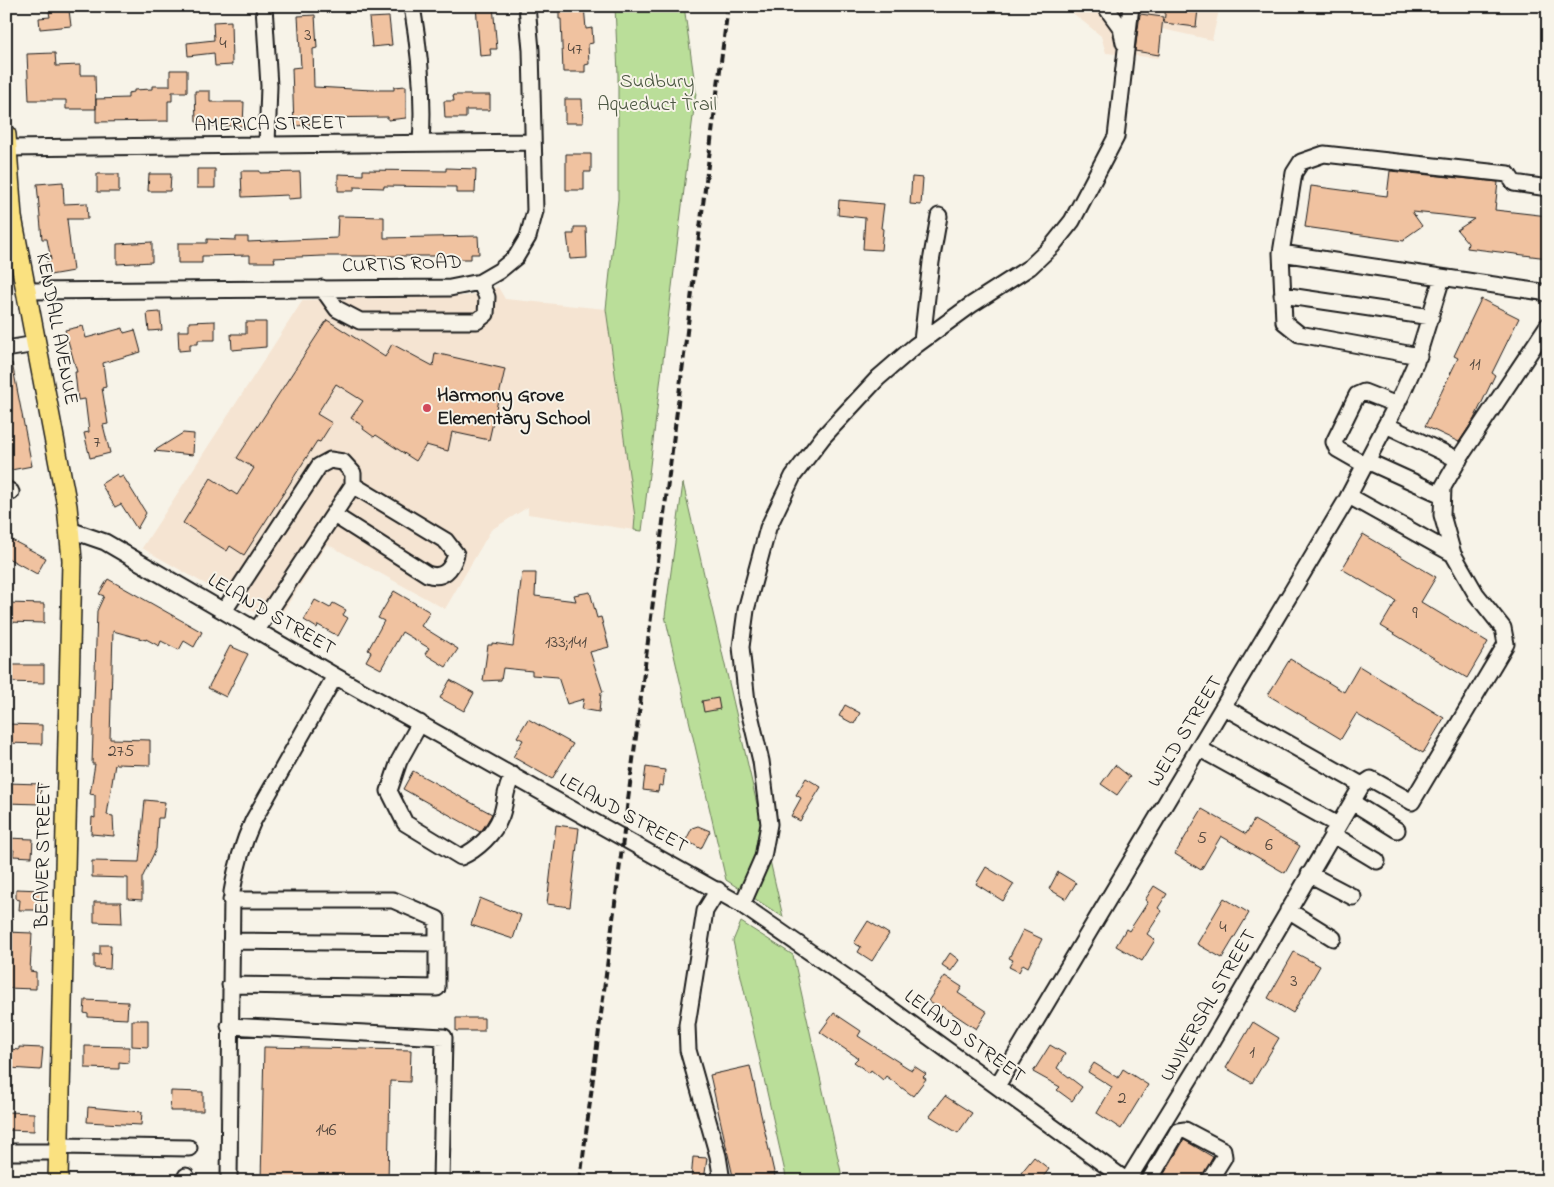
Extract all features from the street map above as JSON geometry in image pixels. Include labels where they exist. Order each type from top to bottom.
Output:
[{"type":"main road","name":"KENDALL AVENUE","points":[[6,135],[12,217],[70,530]]},
{"type":"main road","name":"BEAVER STREET","points":[[58,1181],[71,678],[70,530]]},
{"type":"street","points":[[264,6],[269,86],[267,145]]},
{"type":"street","points":[[412,6],[419,50],[423,104],[421,143]]},
{"type":"street","name":"CURTIS ROAD","points":[[26,291],[450,288],[480,282],[499,271],[516,257],[528,237],[535,210],[527,6]]},
{"type":"street","points":[[1105,6],[1121,28],[1126,55]]},
{"type":"street","points":[[742,905],[763,858],[769,824],[761,761],[747,702],[740,647],[746,610],[768,528],[794,476],[823,437],[878,378],[922,341],[1030,267],[1052,246],[1072,221],[1116,137],[1131,6]]},
{"type":"street","name":"AMERICA STREET","points":[[7,148],[533,142]]},
{"type":"street","points":[[1419,356],[1299,334],[1284,322],[1280,253],[1294,173],[1301,162],[1324,154],[1508,174],[1514,183],[1548,188]]},
{"type":"street","points":[[922,341],[931,262],[939,216]]},
{"type":"street","points":[[1280,253],[1548,294]]},
{"type":"street","name":"WELD STREET","points":[[997,1086],[1200,749],[1349,496],[1400,399],[1419,356],[1442,278]]},
{"type":"street","points":[[322,288],[337,309],[360,321],[477,321],[486,314],[487,297],[480,282]]},
{"type":"street","points":[[1282,295],[1431,317]]},
{"type":"street","points":[[1224,707],[1362,785],[1371,779],[1412,802],[1506,644],[1503,628],[1476,594],[1453,554],[1442,516],[1443,487],[1548,325]]},
{"type":"street","points":[[6,349],[36,344]]},
{"type":"street","points":[[1400,399],[1364,392],[1357,395],[1334,442],[1337,449],[1442,495]]},
{"type":"street","points":[[1386,424],[1459,460]]},
{"type":"street","points":[[224,611],[319,466],[330,460],[343,462],[353,473],[353,485],[257,630]]},
{"type":"street","points":[[334,514],[427,574],[435,577],[444,574],[453,566],[456,554],[446,541],[353,485]]},
{"type":"street","points":[[1349,496],[1453,554]]},
{"type":"street","name":"LELAND STREET","points":[[70,530],[105,542],[335,676],[718,890],[784,932],[1127,1181]]},
{"type":"street","points":[[229,1181],[229,1026],[232,900],[236,866],[249,829],[335,676]]},
{"type":"street","points":[[420,723],[399,761],[389,791],[406,823],[461,857],[476,850],[501,816],[506,788],[513,775]]},
{"type":"street","points":[[1200,749],[1335,829],[1376,861]]},
{"type":"street","name":"UNIVERSAL STREET","points":[[1127,1181],[1206,1054],[1323,849],[1362,785]]},
{"type":"street","points":[[1352,802],[1397,830]]},
{"type":"street","points":[[1309,874],[1354,898]]},
{"type":"street","points":[[718,890],[704,911],[687,1033],[690,1058],[718,1156],[722,1181]]},
{"type":"street","points":[[230,985],[437,988],[437,919],[393,900],[232,900]]},
{"type":"street","points":[[1288,910],[1333,938]]},
{"type":"street","points":[[231,941],[437,943]]},
{"type":"street","points":[[229,1026],[444,1038],[441,1181]]},
{"type":"street","points":[[1149,1181],[1178,1131],[1185,1130],[1223,1150],[1224,1157],[1209,1181]]},
{"type":"street","points":[[6,1152],[59,1149],[189,1148]]},
{"type":"shaded area","points":[[1064,6],[1220,6],[1212,40],[1162,29],[1159,58],[1106,53],[1101,36]]},
{"type":"shaded area","name":"Harmony Grove Elementary School","points":[[498,287],[505,299],[606,309],[635,517],[634,530],[528,514],[528,507],[491,530],[445,609],[327,544],[275,624],[142,548],[303,300],[467,296]]},
{"type":"green space","name":"Sudbury Aqueduct Trail","points":[[615,6],[684,6],[696,92],[642,531],[634,530],[635,517],[606,309],[618,199],[618,75]]},
{"type":"green space","points":[[683,483],[783,917],[726,880],[665,616]]},
{"type":"green space","points":[[741,922],[793,955],[843,1181],[787,1181],[733,941]]},
{"type":"building","points":[[476,6],[493,6],[497,49],[490,49],[491,55],[480,56]]},
{"type":"building","points":[[559,6],[584,6],[586,29],[592,28],[593,43],[588,44],[589,64],[585,65],[585,72],[563,72]]},
{"type":"building","points":[[1166,6],[1198,9],[1196,27],[1164,23]]},
{"type":"building","points":[[69,10],[71,26],[40,29],[39,18],[50,17],[49,12]]},
{"type":"building","points":[[1140,14],[1163,17],[1159,55],[1135,51]]},
{"type":"building","points":[[315,15],[317,48],[313,49],[314,87],[394,90],[394,87],[406,86],[406,118],[388,120],[388,117],[309,118],[310,125],[294,126],[292,68],[301,67],[298,16]]},
{"type":"building","points":[[389,17],[392,45],[372,47],[369,18]]},
{"type":"building","points":[[231,21],[232,65],[215,66],[214,53],[188,56],[187,43],[214,40],[213,22]]},
{"type":"building","points":[[55,53],[56,66],[80,65],[80,75],[95,75],[96,109],[66,109],[66,100],[29,100],[27,54]]},
{"type":"building","points":[[170,70],[187,70],[187,92],[172,92],[172,101],[168,101],[168,121],[96,122],[96,99],[128,98],[128,93],[134,92],[134,90],[152,89],[152,86],[170,86]]},
{"type":"building","points":[[195,91],[210,91],[210,102],[244,102],[243,126],[202,126],[202,122],[196,122]]},
{"type":"building","points":[[453,95],[490,95],[490,110],[466,110],[466,118],[445,118],[444,101],[454,101]]},
{"type":"building","points":[[565,99],[582,99],[583,123],[565,123]]},
{"type":"building","points":[[566,154],[591,154],[591,172],[584,172],[584,190],[566,190]]},
{"type":"building","points":[[446,168],[476,169],[475,193],[456,193],[456,187],[354,187],[354,191],[338,191],[338,174],[363,175],[363,170],[446,171]]},
{"type":"building","points":[[197,169],[215,169],[215,188],[197,188]]},
{"type":"building","points":[[241,171],[260,171],[260,173],[300,172],[301,198],[288,199],[288,195],[242,197]]},
{"type":"building","points":[[1390,171],[1498,182],[1495,210],[1548,216],[1548,258],[1467,248],[1468,243],[1457,230],[1474,219],[1443,215],[1412,212],[1422,226],[1405,238],[1404,241],[1305,227],[1311,186],[1387,196]]},
{"type":"building","points":[[97,174],[119,174],[119,192],[97,192]]},
{"type":"building","points":[[149,174],[171,174],[170,191],[148,191]]},
{"type":"building","points":[[912,177],[923,178],[921,205],[910,204]]},
{"type":"building","points":[[63,182],[64,204],[87,203],[88,219],[67,219],[73,271],[50,275],[47,261],[51,260],[47,239],[42,239],[37,184]]},
{"type":"building","points":[[839,200],[884,204],[881,250],[863,249],[865,218],[838,215]]},
{"type":"building","points":[[338,216],[384,217],[384,238],[478,236],[479,254],[471,254],[471,259],[456,259],[456,256],[323,256],[274,258],[275,262],[250,262],[250,255],[202,256],[202,263],[178,263],[178,243],[207,243],[207,239],[236,240],[236,237],[248,237],[248,242],[337,238]]},
{"type":"building","points":[[574,227],[586,227],[587,258],[570,259],[567,234],[574,234]]},
{"type":"building","points":[[152,242],[152,262],[117,264],[117,244]]},
{"type":"building","points":[[1481,299],[1519,318],[1492,373],[1495,375],[1474,419],[1459,442],[1425,426],[1458,358],[1454,356]]},
{"type":"building","points":[[160,312],[162,330],[149,331],[147,313]]},
{"type":"building","points":[[327,320],[385,357],[392,344],[433,366],[435,353],[505,369],[489,440],[452,432],[448,451],[426,445],[416,461],[376,435],[374,437],[351,418],[363,401],[336,384],[317,414],[332,423],[320,442],[317,441],[244,555],[230,546],[227,551],[183,523],[211,478],[237,495],[254,468],[237,458]]},
{"type":"building","points":[[215,321],[215,340],[198,340],[198,344],[190,344],[190,350],[179,351],[178,331],[189,331],[189,322]]},
{"type":"building","points":[[246,322],[266,322],[266,347],[232,350],[231,334],[246,334]]},
{"type":"building","points":[[83,326],[86,338],[123,328],[124,333],[135,330],[141,352],[103,363],[106,387],[102,388],[108,424],[103,425],[110,453],[90,458],[84,433],[89,432],[85,399],[78,400],[75,372],[77,372],[65,330]]},
{"type":"building","points":[[12,363],[32,466],[6,471],[6,364]]},
{"type":"building","points":[[183,433],[194,434],[193,455],[154,451]]},
{"type":"building","points":[[117,474],[119,478],[123,476],[146,513],[137,529],[121,504],[115,507],[101,484]]},
{"type":"building","points":[[1363,534],[1436,577],[1421,602],[1488,642],[1467,678],[1381,626],[1396,601],[1342,569]]},
{"type":"building","points":[[6,537],[46,558],[37,574],[6,557]]},
{"type":"building","points":[[522,573],[536,573],[535,596],[576,601],[574,595],[590,592],[597,618],[601,617],[609,647],[590,652],[603,692],[601,693],[599,712],[582,709],[584,699],[567,704],[558,677],[532,675],[532,671],[503,668],[501,680],[483,681],[488,645],[492,645],[492,643],[513,646]]},
{"type":"building","points":[[108,579],[202,632],[194,647],[184,641],[179,650],[161,641],[159,646],[146,639],[113,631],[110,739],[150,740],[150,765],[115,764],[107,815],[113,816],[114,836],[91,834],[92,817],[95,818],[95,795],[90,794],[95,764],[92,764],[97,611],[104,596],[99,594]]},
{"type":"building","points":[[394,591],[430,612],[421,626],[458,649],[446,667],[425,654],[429,648],[402,632],[381,669],[366,661],[371,652],[368,650],[384,621],[378,618]]},
{"type":"building","points":[[315,600],[330,608],[333,603],[346,610],[343,615],[348,618],[338,636],[318,625],[317,628],[304,620]]},
{"type":"building","points":[[6,603],[44,604],[44,623],[6,622]]},
{"type":"building","points":[[230,646],[248,654],[226,697],[208,688]]},
{"type":"building","points":[[1290,659],[1344,692],[1359,666],[1444,718],[1423,753],[1356,714],[1341,739],[1268,695]]},
{"type":"building","points":[[6,665],[44,665],[44,683],[6,682]]},
{"type":"building","points":[[450,680],[474,693],[464,711],[440,698]]},
{"type":"building","points":[[718,698],[720,709],[704,712],[702,701]]},
{"type":"building","points":[[845,705],[860,713],[854,724],[839,716]]},
{"type":"building","points":[[528,719],[573,744],[552,779],[513,757],[523,740],[517,737]]},
{"type":"building","points":[[6,724],[42,725],[42,744],[6,743]]},
{"type":"building","points":[[1115,765],[1130,777],[1117,795],[1101,784]]},
{"type":"building","points":[[646,767],[665,770],[663,786],[659,785],[658,792],[643,790]]},
{"type":"building","points":[[413,771],[492,814],[483,829],[480,832],[403,789]]},
{"type":"building","points":[[806,778],[821,787],[800,821],[791,816],[801,798],[796,795]]},
{"type":"building","points":[[6,783],[41,784],[40,804],[6,803]]},
{"type":"building","points":[[145,800],[165,802],[163,818],[158,818],[156,849],[142,878],[142,900],[128,899],[128,878],[92,877],[92,861],[139,862]]},
{"type":"building","points":[[1202,809],[1246,834],[1254,820],[1300,846],[1285,873],[1221,836],[1201,870],[1175,854]]},
{"type":"building","points":[[556,825],[579,828],[570,907],[547,904]]},
{"type":"building","points":[[698,826],[710,831],[701,849],[686,840],[692,828]]},
{"type":"building","points":[[6,838],[33,839],[32,857],[13,856],[14,850],[6,849]]},
{"type":"building","points":[[986,867],[1014,884],[1003,901],[976,884]]},
{"type":"building","points":[[1058,872],[1076,883],[1066,899],[1049,889]]},
{"type":"building","points":[[1154,886],[1167,894],[1158,908],[1162,911],[1147,934],[1155,940],[1142,961],[1116,946],[1126,929],[1129,931],[1148,902],[1145,900]]},
{"type":"building","points":[[16,889],[42,890],[41,910],[19,910],[20,900],[16,899]]},
{"type":"building","points":[[480,898],[521,915],[513,939],[471,925]]},
{"type":"building","points":[[1224,898],[1249,913],[1222,958],[1197,944]]},
{"type":"building","points":[[94,902],[121,902],[122,923],[94,922]]},
{"type":"building","points":[[868,921],[889,934],[872,961],[858,952],[861,947],[854,943]]},
{"type":"building","points":[[1023,930],[1042,939],[1028,967],[1023,964],[1019,972],[1009,967],[1013,960],[1009,958]]},
{"type":"building","points":[[6,932],[32,933],[30,971],[36,972],[36,989],[6,988]]},
{"type":"building","points":[[100,945],[111,945],[110,969],[94,968],[94,954],[100,955]]},
{"type":"building","points":[[1294,952],[1320,966],[1293,1013],[1268,998]]},
{"type":"building","points":[[950,953],[959,960],[951,971],[942,965]]},
{"type":"building","points":[[945,976],[962,987],[958,993],[987,1012],[976,1029],[942,1006],[940,1009],[928,1001]]},
{"type":"building","points":[[85,1000],[128,1002],[127,1019],[88,1017],[88,1014],[84,1013]]},
{"type":"building","points":[[834,1013],[861,1031],[858,1036],[908,1068],[912,1070],[914,1066],[926,1074],[923,1077],[926,1079],[913,1096],[886,1076],[883,1080],[871,1070],[869,1073],[854,1062],[858,1058],[820,1032]]},
{"type":"building","points":[[456,1018],[484,1018],[484,1031],[456,1031]]},
{"type":"building","points":[[132,1020],[148,1020],[148,1047],[132,1046]]},
{"type":"building","points":[[1253,1022],[1279,1038],[1252,1083],[1226,1068]]},
{"type":"building","points":[[1050,1045],[1065,1054],[1057,1068],[1082,1087],[1072,1101],[1057,1090],[1060,1087],[1033,1072]]},
{"type":"building","points":[[85,1046],[129,1047],[129,1063],[119,1062],[119,1069],[85,1068]]},
{"type":"building","points":[[19,1047],[43,1048],[41,1070],[9,1068],[10,1049],[19,1050]]},
{"type":"building","points":[[264,1047],[411,1050],[410,1082],[390,1081],[388,1181],[261,1181]]},
{"type":"building","points":[[1094,1063],[1118,1078],[1123,1069],[1148,1085],[1121,1129],[1097,1113],[1112,1087],[1088,1072]]},
{"type":"building","points":[[750,1066],[776,1181],[734,1181],[710,1075]]},
{"type":"building","points":[[171,1091],[203,1092],[203,1111],[170,1111]]},
{"type":"building","points":[[945,1096],[972,1113],[958,1133],[930,1116]]},
{"type":"building","points":[[88,1107],[142,1112],[141,1125],[87,1122]]},
{"type":"building","points":[[6,1112],[34,1113],[34,1131],[6,1130]]},
{"type":"building","points":[[1184,1140],[1213,1157],[1200,1181],[1176,1181],[1164,1174]]},
{"type":"building","points":[[693,1157],[707,1158],[704,1181],[691,1181]]},
{"type":"building","points":[[1034,1157],[1049,1169],[1040,1181],[1031,1181],[1021,1173]]},
{"type":"railway","points":[[580,1181],[728,6]]},
{"type":"place","name":"Harmony Grove Elementary School","points":[[427,408]]}]
